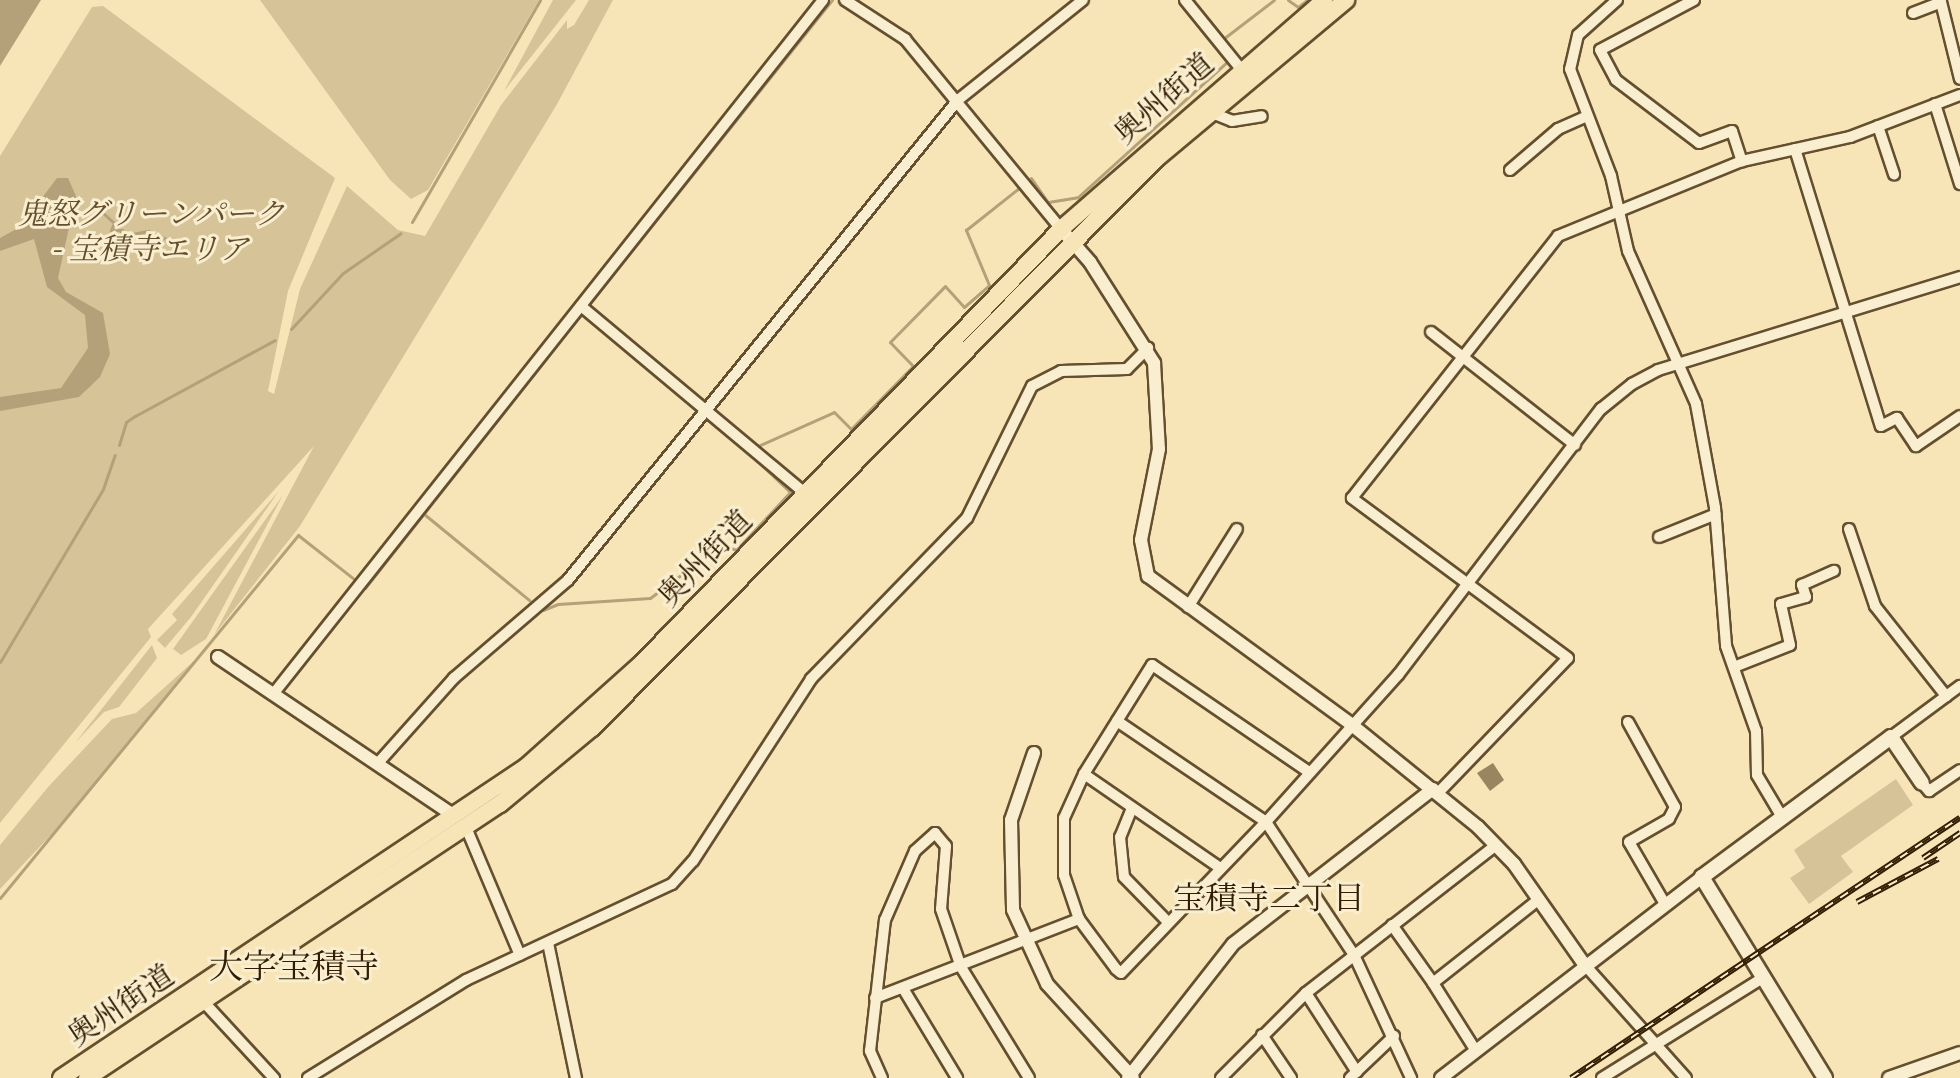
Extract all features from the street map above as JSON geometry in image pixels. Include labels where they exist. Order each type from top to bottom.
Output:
[{"type":"highway","name":"奥州街道","points":[[87,1078],[461,821],[583,717],[1067,235],[1240,68],[1324,0]]},
{"type":"highway","name":"奥州街道","points":[[61,1078],[546,767],[652,672],[1067,235],[1346,0]]},
{"type":"main road","points":[[1825,1078],[1702,877],[1891,737],[1922,783]]},
{"type":"street","points":[[274,693],[823,0]]},
{"type":"street","points":[[845,0],[905,39],[1067,235],[1148,348],[1156,373],[1159,449],[1141,561],[1156,587],[1352,725],[1436,791],[1496,845],[1584,964],[1686,1078]]},
{"type":"street","points":[[378,763],[454,678],[568,580],[958,100],[1083,0]]},
{"type":"street","points":[[1185,0],[1240,68]]},
{"type":"street","points":[[1617,0],[1571,44],[1570,69],[1619,211],[1628,251],[1682,362],[1696,404],[1716,514],[1722,618],[1734,667],[1756,731],[1757,775],[1782,817]]},
{"type":"street","points":[[1694,0],[1600,50],[1616,80],[1699,143],[1732,131],[1742,161]]},
{"type":"street","points":[[1913,13],[1942,1],[1960,79]]},
{"type":"street","points":[[1034,753],[1015,803],[1007,858],[1013,910],[1024,941],[1047,984],[1130,1077],[1233,944],[1310,882],[1436,791],[1568,658],[1352,498],[1548,244],[1619,211],[1742,161],[1878,126],[1960,95]]},
{"type":"street","points":[[1935,104],[1960,184]]},
{"type":"street","points":[[1210,112],[1232,121],[1262,116]]},
{"type":"street","points":[[1510,170],[1558,129],[1587,116]]},
{"type":"street","points":[[1878,126],[1894,174]]},
{"type":"street","points":[[1795,149],[1881,426],[1897,418],[1916,446],[1960,416]]},
{"type":"street","points":[[1309,772],[1152,665],[1084,774],[1064,818],[1064,875],[1079,919],[1121,973],[1167,921],[1266,822],[1352,725],[1469,584],[1601,409],[1632,384],[1682,362],[1960,277]]},
{"type":"street","points":[[581,306],[707,406],[806,494]]},
{"type":"street","points":[[1431,332],[1460,358],[1575,445]]},
{"type":"street","points":[[308,1078],[415,1008],[520,955],[648,900],[684,872],[811,679],[967,518],[1032,386],[1061,371],[1127,369],[1148,348]]},
{"type":"street","points":[[1659,537],[1716,514]]},
{"type":"street","points":[[1188,607],[1237,529]]},
{"type":"street","points":[[1849,529],[1875,606],[1946,696]]},
{"type":"street","points":[[1734,667],[1790,645],[1781,604],[1806,597],[1802,585],[1834,571]]},
{"type":"street","points":[[218,657],[461,821],[520,955]]},
{"type":"street","points":[[1891,737],[1960,686]]},
{"type":"street","points":[[1117,721],[1266,822],[1310,882],[1354,955],[1411,1078]]},
{"type":"street","points":[[1628,722],[1675,807],[1669,819],[1629,842],[1665,904]]},
{"type":"street","points":[[1922,783],[1929,791],[1960,770]]},
{"type":"street","points":[[1084,774],[1219,867]]},
{"type":"street","points":[[1132,808],[1120,837],[1124,877],[1167,921]]},
{"type":"street","points":[[882,1078],[870,1051],[891,899],[915,851],[935,833],[946,846],[941,909],[961,967],[1029,1078]]},
{"type":"street","points":[[1221,1078],[1306,993],[1496,845]]},
{"type":"street","points":[[1441,1078],[1584,964],[1702,877]]},
{"type":"street","points":[[1433,983],[1538,900]]},
{"type":"street","points":[[875,998],[904,990],[1079,919]]},
{"type":"street","points":[[1392,925],[1476,1051]]},
{"type":"street","points":[[548,943],[576,1078]]},
{"type":"street","points":[[1602,1078],[1764,977]]},
{"type":"street","points":[[904,990],[957,1078]]},
{"type":"street","points":[[1306,993],[1354,1075],[1394,1036]]},
{"type":"street","points":[[201,999],[274,1078]]},
{"type":"street","points":[[1262,1035],[1291,1078]]},
{"type":"street","points":[[1889,1078],[1960,1053]]},
{"type":"green space","points":[[260,0],[539,0],[428,190],[411,199],[390,180]]},
{"type":"green space","points":[[553,0],[576,0],[504,91]]},
{"type":"green space","name":"鬼怒グリーンパーク - 宝積寺エリア","points":[[589,0],[613,0],[556,106],[300,526],[214,635],[314,446],[148,629],[151,637],[0,823],[0,156],[92,7],[103,6],[335,178],[288,291],[268,391],[274,394],[300,289],[347,186],[398,230],[425,236],[501,105],[567,20],[567,29],[574,25]]},
{"type":"green space","points":[[279,491],[191,617],[165,648],[157,640],[177,620],[172,614]]},
{"type":"green space","points":[[283,495],[206,639],[181,655],[173,649]]},
{"type":"green space","points":[[152,645],[157,658],[119,707],[104,712],[75,743]]},
{"type":"green space","points":[[204,652],[64,821],[0,889],[0,845],[49,786],[112,719],[136,713]]},
{"type":"green space","points":[[1896,779],[1913,805],[1841,856],[1853,872],[1809,904],[1790,878],[1805,868],[1794,850]]},
{"type":"shaded area","points":[[0,0],[41,0],[0,66]]},
{"type":"shaded area","points":[[57,178],[68,178],[76,196],[58,278],[66,292],[103,313],[110,354],[100,377],[79,397],[0,411],[0,397],[61,388],[88,348],[85,315],[47,287],[34,239],[0,251],[0,238],[20,227]]},
{"type":"building","points":[[1493,763],[1504,780],[1490,791],[1477,773]]},
{"type":"waterway","points":[[412,222],[540,0]]},
{"type":"waterway","points":[[590,303],[832,0]]},
{"type":"waterway","points":[[1223,39],[1274,0]]},
{"type":"waterway","points":[[1288,0],[1298,7],[1307,0]]},
{"type":"waterway","points":[[1031,178],[1048,202],[1078,197],[1226,63]]},
{"type":"waterway","points":[[760,445],[834,412],[851,429],[913,366],[890,342],[945,286],[964,307],[989,285],[966,230],[1019,188]]},
{"type":"waterway","points":[[103,213],[114,223],[111,230],[122,230],[119,237],[148,231],[175,243]]},
{"type":"waterway","points":[[291,329],[343,273],[401,233]]},
{"type":"waterway","points":[[365,588],[580,316]]},
{"type":"waterway","points":[[119,445],[126,422],[275,340]]},
{"type":"waterway","points":[[543,610],[558,604],[650,598],[721,545],[736,550],[790,492],[750,454]]},
{"type":"waterway","points":[[0,662],[103,489],[115,455]]},
{"type":"waterway","points":[[424,514],[529,600]]},
{"type":"waterway","points":[[0,898],[298,535],[354,579]]},
{"type":"railway","points":[[1571,1078],[1960,818]]},
{"type":"railway","points":[[1923,858],[1960,833]]},
{"type":"railway","points":[[1857,902],[1938,859]]},
{"type":"district","name":"宝積寺二丁目","points":[[1269,898]]},
{"type":"district","name":"大字宝積寺","points":[[294,966]]}]
